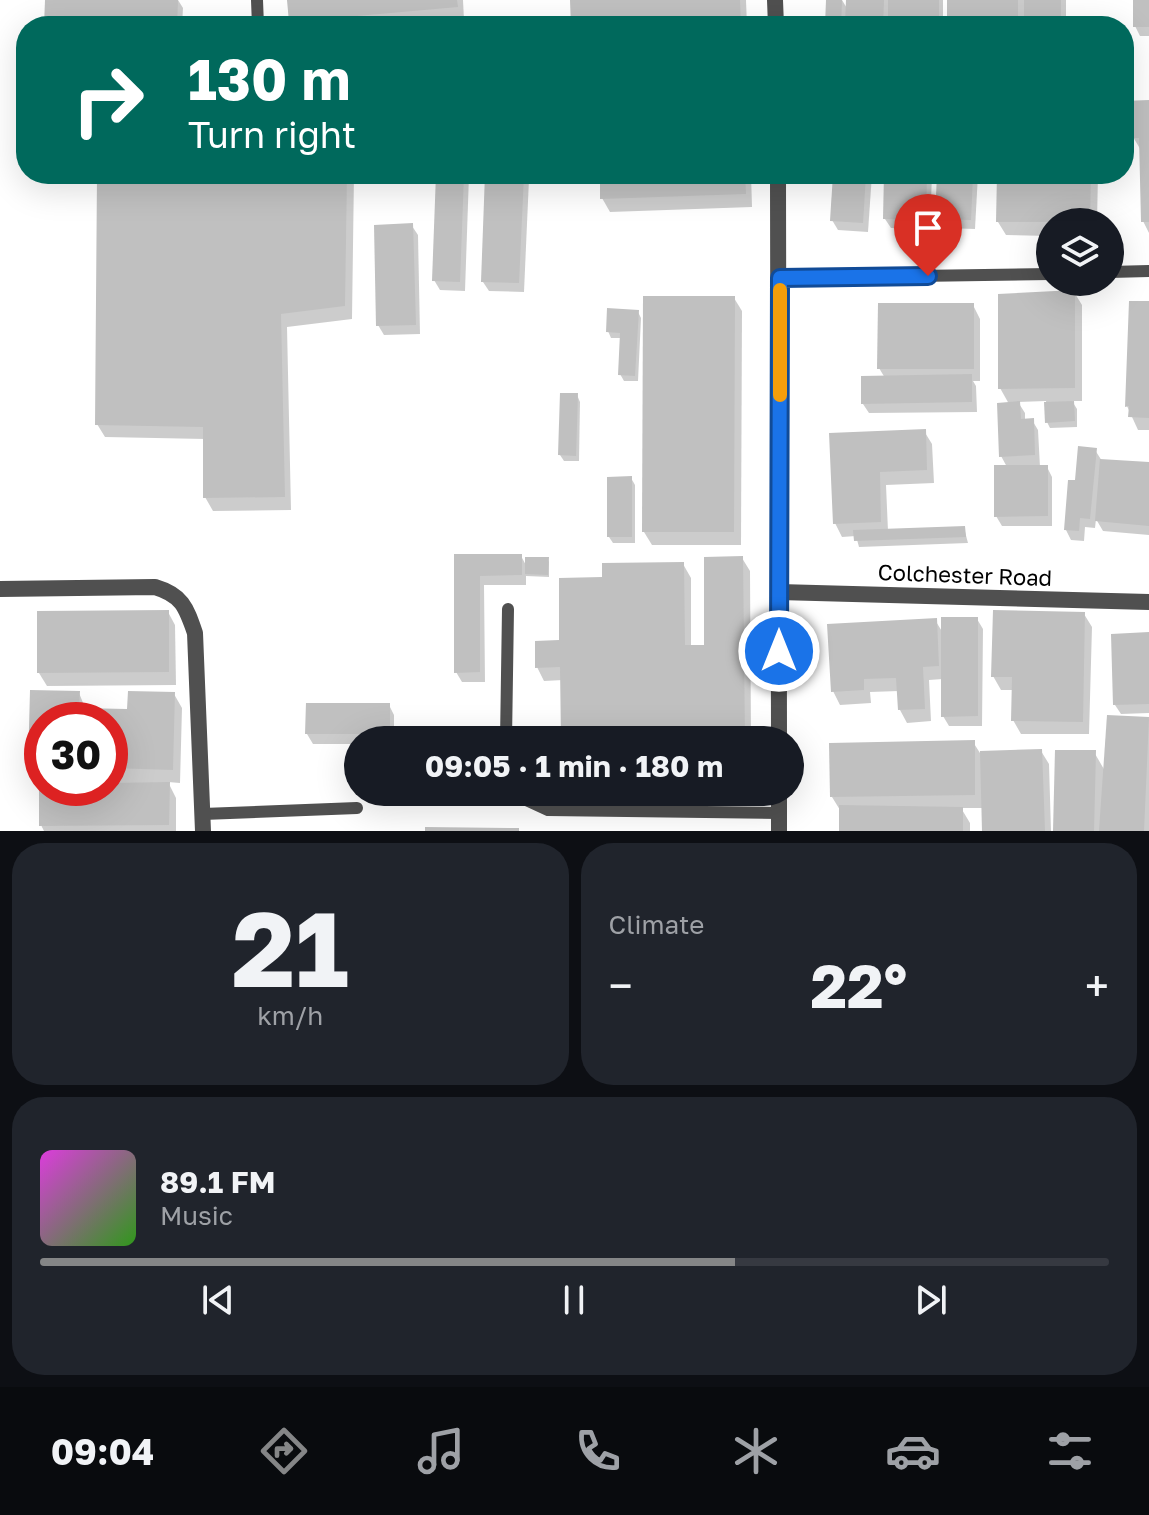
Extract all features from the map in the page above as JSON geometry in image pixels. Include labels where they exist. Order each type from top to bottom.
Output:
[{"type":"street","points":[[778,184],[779,726]]},
{"type":"street","points":[[0,589],[155,587],[174,593],[190,617],[195,633],[203,831]]},
{"type":"street","name":"Colchester Road","points":[[779,592],[1149,602]]},
{"type":"street","points":[[779,806],[779,831]]},
{"type":"lane","points":[[1124,272],[1149,271]]},
{"type":"lane","points":[[780,278],[1036,274]]},
{"type":"lane","points":[[506,726],[508,609]]},
{"type":"lane","points":[[539,806],[548,810],[779,813]]},
{"type":"lane","points":[[203,814],[357,808]]},
{"type":"building","points":[[45,0],[178,0],[177,16],[44,16]]},
{"type":"building","points":[[287,0],[457,0],[458,7],[357,16],[288,16]]},
{"type":"building","points":[[570,0],[740,0],[741,16],[571,16]]},
{"type":"building","points":[[826,0],[842,0],[841,16],[825,16]]},
{"type":"building","points":[[846,0],[884,0],[883,16],[845,16]]},
{"type":"building","points":[[888,0],[939,0],[939,16],[888,16]]},
{"type":"building","points":[[947,0],[1018,0],[1018,16],[947,16]]},
{"type":"building","points":[[1024,0],[1061,0],[1061,16],[1024,16]]},
{"type":"building","points":[[1133,0],[1149,0],[1149,27],[1134,27]]},
{"type":"building","points":[[1149,100],[1149,222],[1141,222],[1139,138],[1134,138],[1134,101]]},
{"type":"building","points":[[97,184],[347,184],[345,306],[281,314],[285,497],[203,498],[203,427],[95,425]]},
{"type":"building","points":[[436,184],[464,184],[460,282],[432,281]]},
{"type":"building","points":[[485,184],[524,184],[519,283],[481,282]]},
{"type":"building","points":[[600,184],[746,184],[746,194],[600,199]]},
{"type":"building","points":[[832,184],[865,184],[863,223],[830,221]]},
{"type":"building","points":[[884,184],[927,184],[926,220],[883,219]]},
{"type":"building","points":[[937,184],[973,184],[971,220],[935,219]]},
{"type":"building","points":[[997,184],[1091,184],[1090,208],[1036,208],[1036,222],[996,222]]},
{"type":"building","points":[[413,223],[416,325],[376,326],[374,225]]},
{"type":"building","points":[[1036,292],[1036,296],[1075,296],[1075,388],[998,389],[998,294]]},
{"type":"building","points":[[643,296],[735,296],[734,532],[642,532]]},
{"type":"building","points":[[1129,301],[1149,301],[1149,418],[1128,417],[1129,406],[1125,407]]},
{"type":"building","points":[[878,303],[974,303],[974,369],[877,369]]},
{"type":"building","points":[[607,308],[639,310],[635,376],[618,375],[620,333],[606,332]]},
{"type":"building","points":[[972,374],[972,402],[861,404],[861,376]]},
{"type":"building","points":[[560,393],[578,393],[576,456],[558,455]]},
{"type":"building","points":[[1020,401],[1021,419],[1034,418],[1035,455],[999,457],[997,403]]},
{"type":"building","points":[[1074,401],[1075,421],[1045,423],[1044,402]]},
{"type":"building","points":[[926,429],[927,470],[880,472],[881,522],[833,524],[829,433]]},
{"type":"building","points":[[1078,446],[1097,448],[1090,519],[1080,518],[1079,531],[1064,530],[1068,480],[1075,480]]},
{"type":"building","points":[[1100,459],[1149,462],[1149,526],[1095,521]]},
{"type":"building","points":[[994,465],[1048,465],[1048,516],[994,517]]},
{"type":"building","points":[[632,476],[632,537],[607,537],[607,477]]},
{"type":"building","points":[[965,526],[966,537],[854,541],[853,530]]},
{"type":"building","points":[[454,554],[522,554],[522,575],[480,576],[480,672],[454,673]]},
{"type":"building","points":[[743,556],[745,726],[561,726],[560,667],[535,668],[535,641],[559,640],[559,578],[602,577],[602,563],[684,562],[685,645],[704,645],[704,557]]},
{"type":"building","points":[[525,557],[549,557],[548,575],[525,574]]},
{"type":"building","points":[[169,610],[169,672],[37,673],[37,611]]},
{"type":"building","points":[[993,610],[1085,612],[1083,722],[1011,721],[1012,677],[991,677]]},
{"type":"building","points":[[941,617],[978,617],[978,716],[941,717]]},
{"type":"building","points":[[937,618],[939,666],[923,667],[925,709],[898,710],[896,678],[864,679],[864,690],[831,692],[827,624]]},
{"type":"building","points":[[1149,632],[1149,704],[1113,705],[1111,634]]},
{"type":"building","points":[[30,690],[80,691],[79,702],[30,702]]},
{"type":"building","points":[[128,691],[175,692],[173,770],[128,769]]},
{"type":"building","points":[[306,703],[390,703],[390,726],[344,726],[344,734],[305,734]]},
{"type":"building","points":[[1107,715],[1149,717],[1144,831],[1099,831]]},
{"type":"building","points":[[975,740],[975,795],[830,797],[829,743]]},
{"type":"building","points":[[1042,749],[1045,831],[982,831],[980,751]]},
{"type":"building","points":[[1055,750],[1096,750],[1094,831],[1053,831]]},
{"type":"building","points":[[170,782],[169,825],[39,826],[39,806],[128,806],[128,783]]},
{"type":"building","points":[[839,805],[963,807],[963,831],[839,831]]},
{"type":"building","points":[[425,827],[519,828],[519,831],[425,831]]},
{"type":"slow traffic","points":[[780,290],[780,395]]},
{"type":"route","points":[[779,651],[780,278],[928,276]]}]
